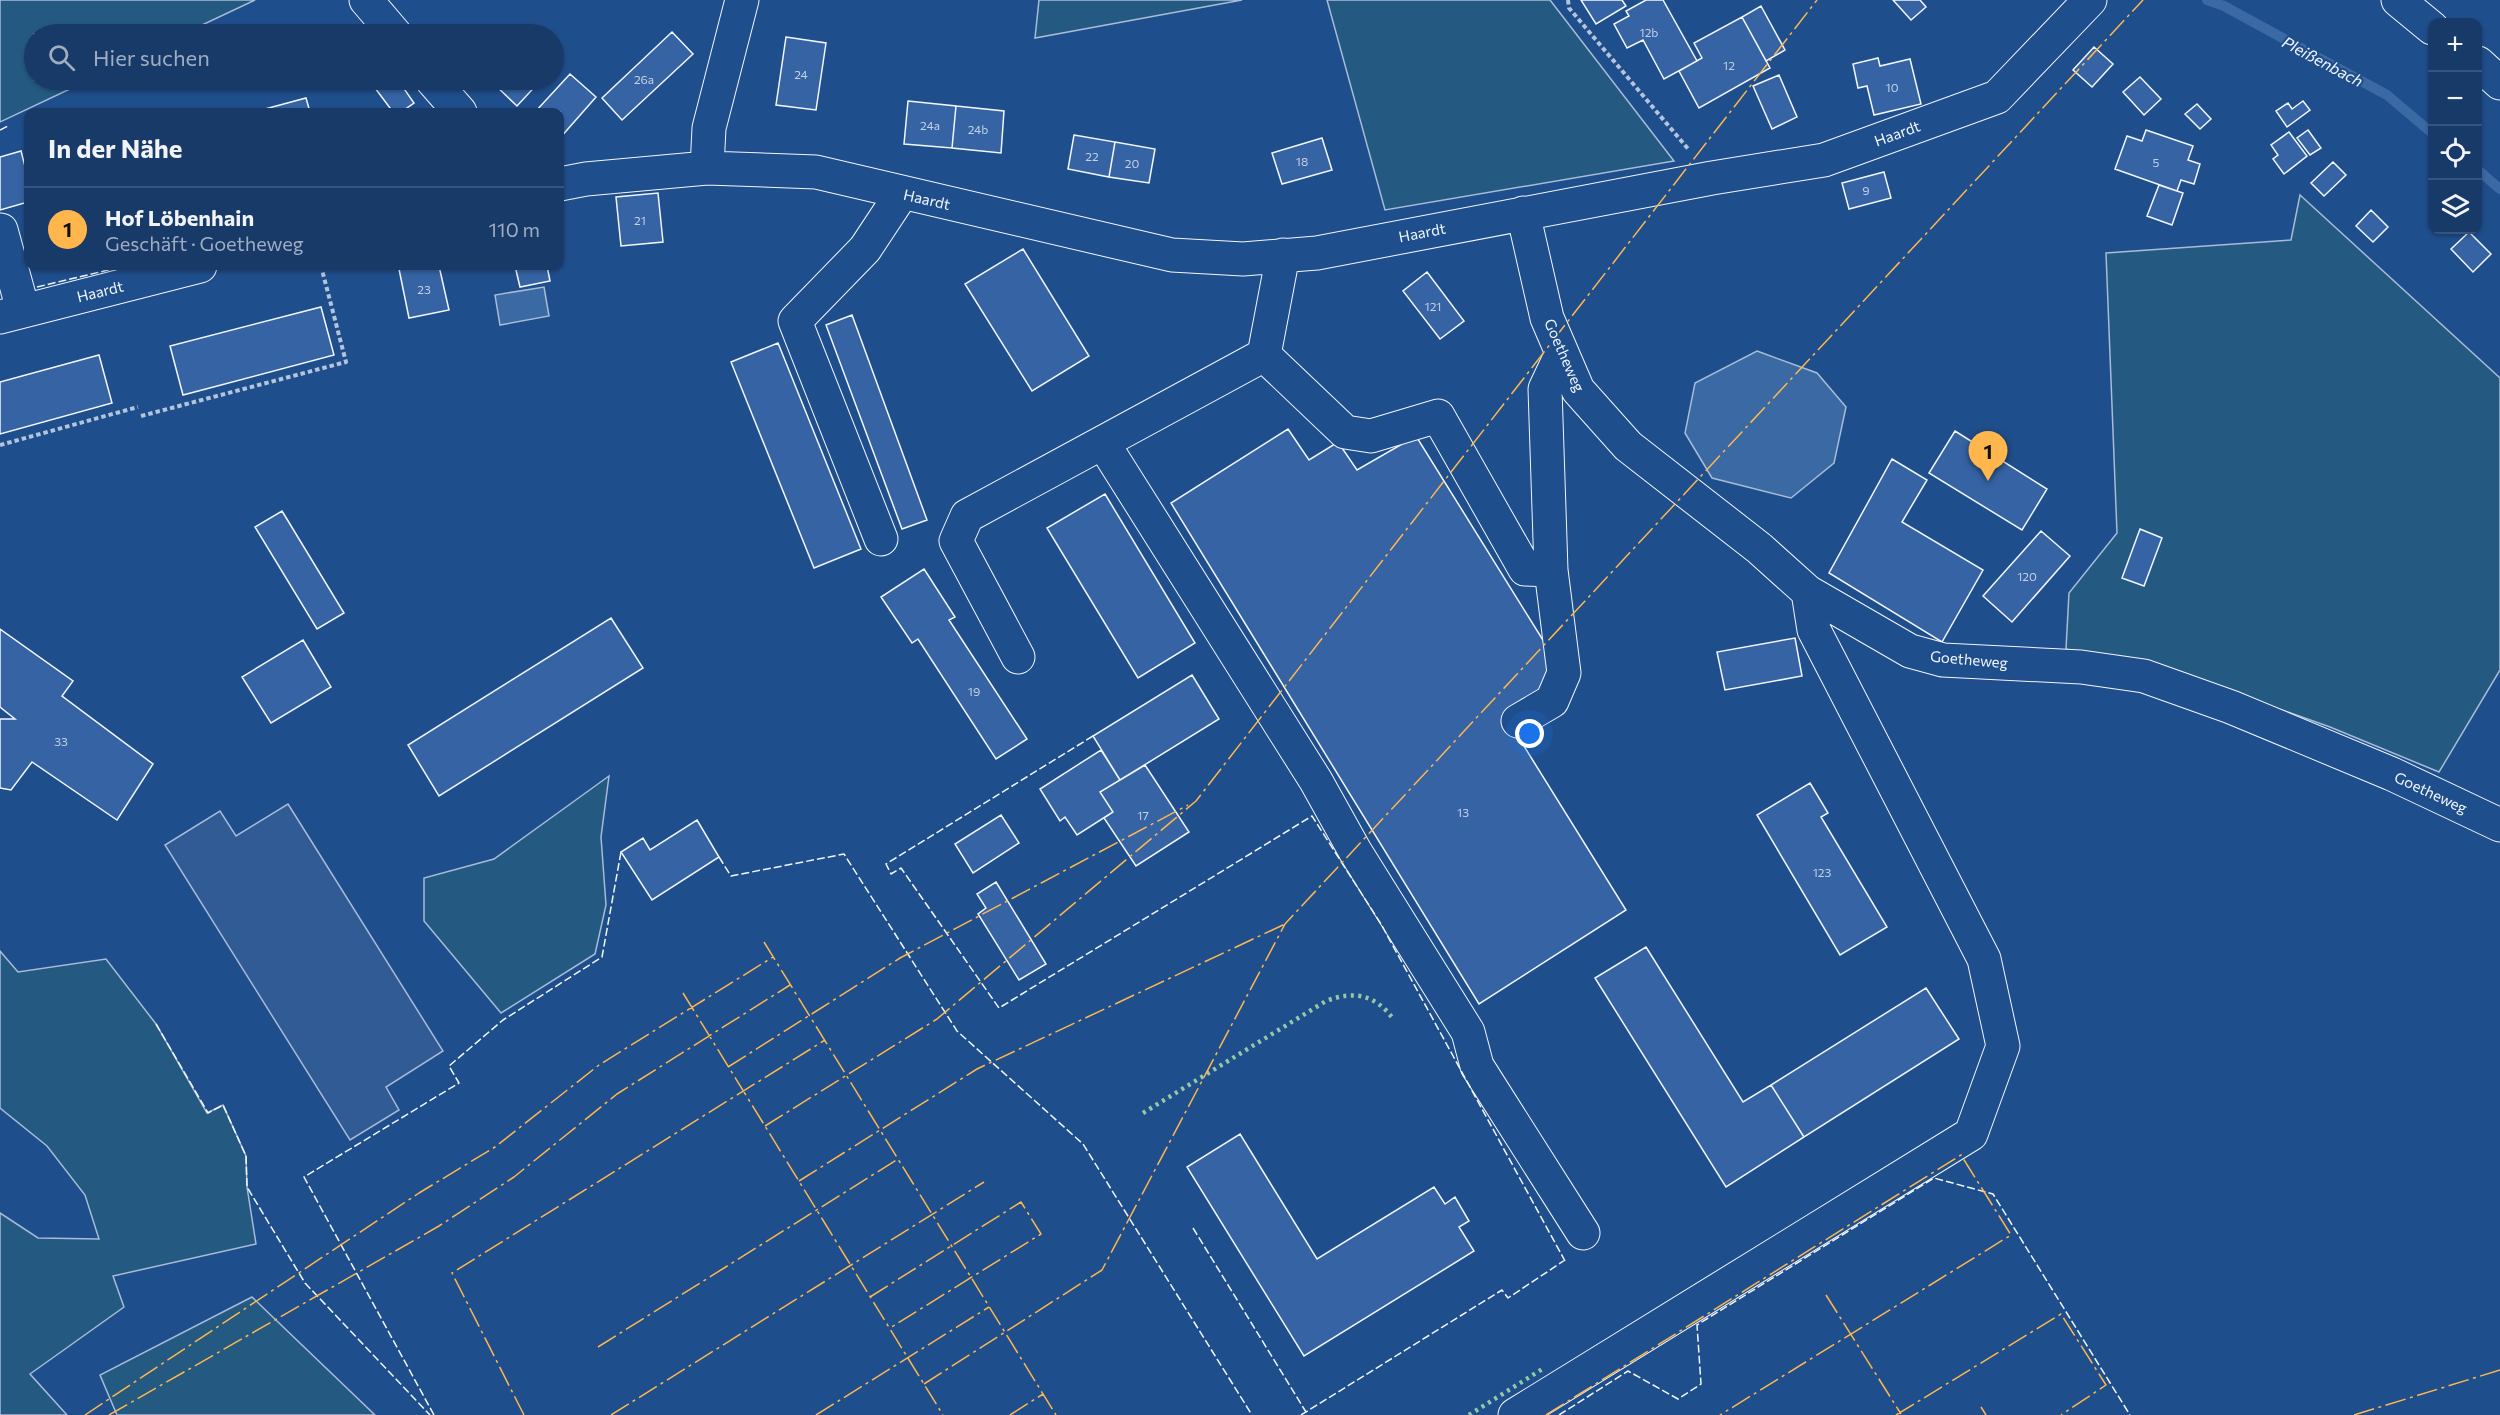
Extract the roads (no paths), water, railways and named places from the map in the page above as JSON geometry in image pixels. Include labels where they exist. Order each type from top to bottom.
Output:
[{"type":"street","points":[[366,0],[386,24]]},
{"type":"street","points":[[707,168],[709,128],[742,0]]},
{"type":"street","name":"Haardt","points":[[564,183],[586,179],[707,168],[816,172],[1172,255],[1243,259],[1317,253],[1712,178],[1824,160],[1997,97],[2090,0]]},
{"type":"street","points":[[2398,0],[2428,23]]},
{"type":"street","points":[[2482,67],[2500,83]]},
{"type":"street","points":[[441,90],[456,108]]},
{"type":"street","points":[[881,539],[795,321],[865,249],[902,193]]},
{"type":"street","name":"Goetheweg","points":[[1523,213],[1547,318],[1578,390],[1628,446],[1759,548],[1808,592],[1910,651],[1943,660],[2081,667],[2144,676],[2264,720],[2392,774],[2500,825]]},
{"type":"street","points":[[1,230],[12,313]]},
{"type":"street","points":[[1264,355],[1283,255]]},
{"type":"street","name":"Haardt","points":[[12,313],[184,270]]},
{"type":"street","points":[[1518,721],[1552,701],[1564,673],[1551,570],[1545,388],[1562,353]]},
{"type":"street","points":[[1018,657],[956,541],[967,516],[1264,355]]},
{"type":"street","points":[[1264,355],[1345,432],[1371,436],[1438,416],[1525,569],[1551,570]]},
{"type":"street","points":[[1103,443],[1316,781],[1355,851],[1468,1032],[1477,1066],[1582,1233]]},
{"type":"street","points":[[1515,1415],[1971,1134],[2003,1046],[1984,959],[1814,630],[1808,592]]},
{"type":"waterway","name":"Pleißenbach","points":[[2207,0],[2224,6],[2387,95],[2428,130]]},
{"type":"waterway","name":"Pleißenbach","points":[[2482,173],[2500,189]]},
{"type":"place","name":"Hof Löbenhain","points":[[1988,481]]}]
